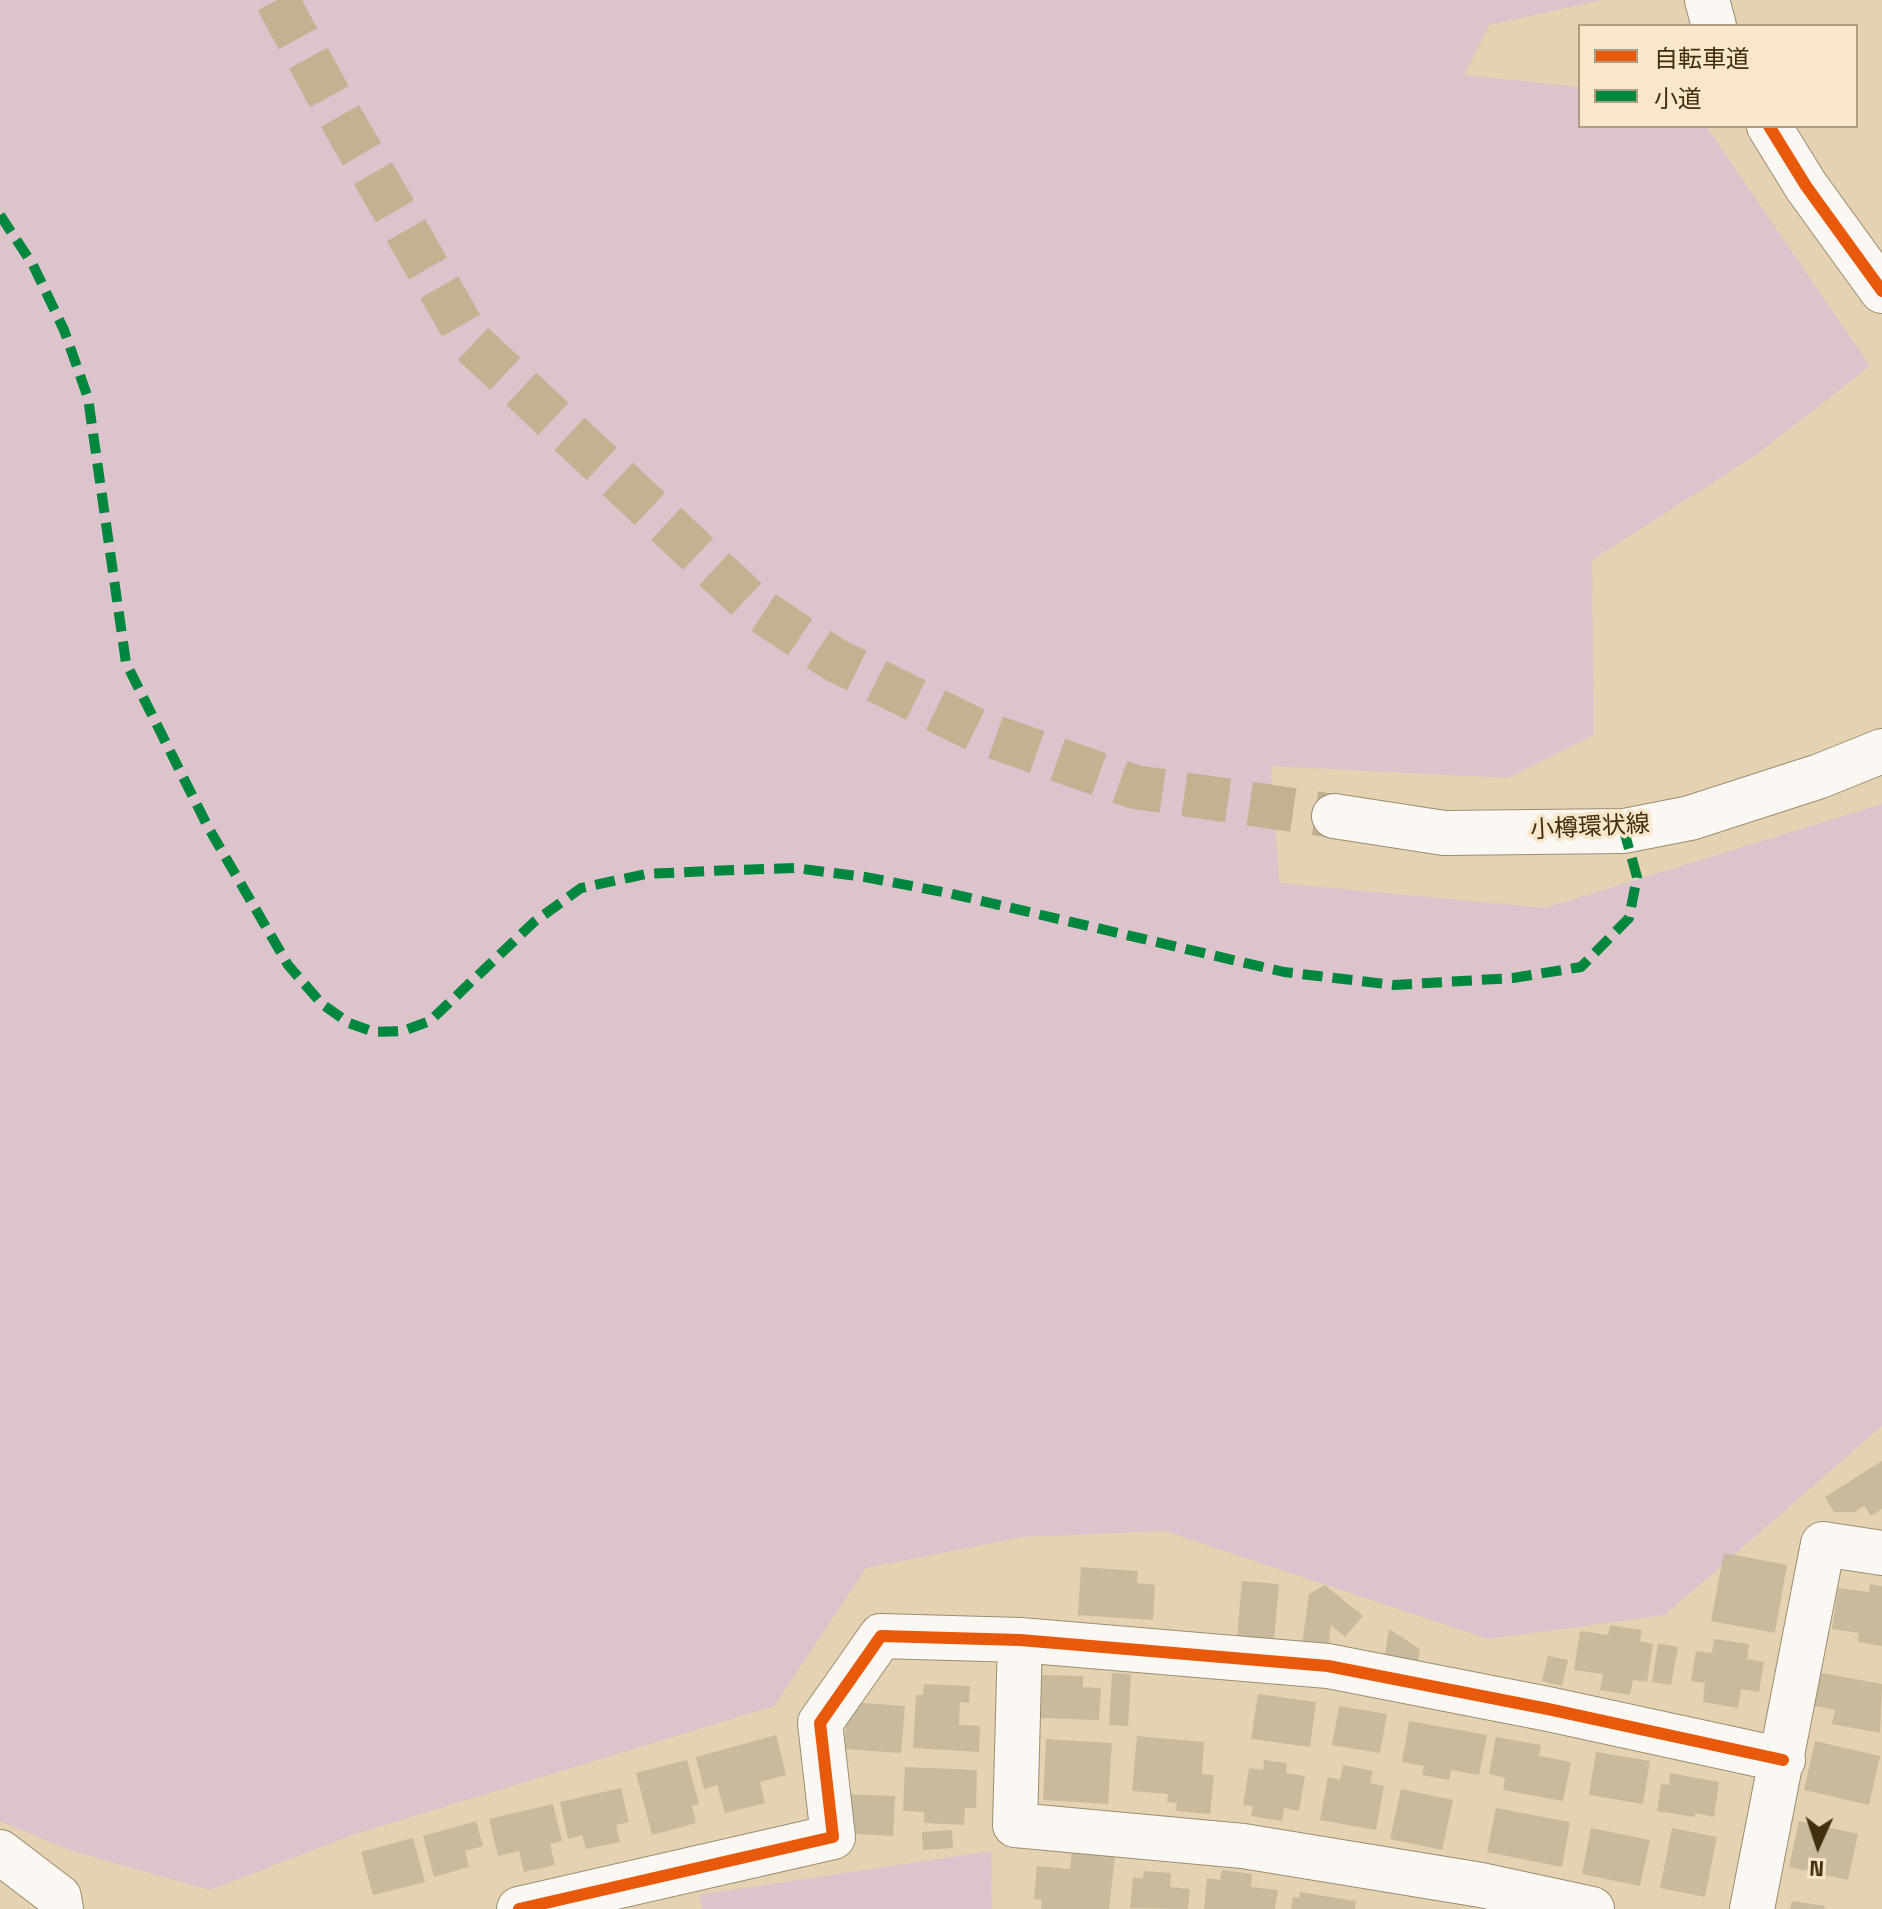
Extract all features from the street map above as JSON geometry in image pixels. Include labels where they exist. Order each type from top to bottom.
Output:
[{"type":"street","points":[[1707,0],[1713,24]]},
{"type":"street","points":[[1770,128],[1806,186],[1882,291]]},
{"type":"street","name":"小樽環状線","points":[[1334,816],[1444,833],[1624,831],[1690,818],[1820,776],[1882,751]]},
{"type":"street","points":[[1752,1909],[1823,1544],[1882,1553]]},
{"type":"street","points":[[519,1909],[833,1837],[820,1723],[881,1636],[1020,1640],[1328,1666],[1783,1760]]},
{"type":"street","points":[[1020,1640],[1015,1825],[1243,1846],[1481,1885],[1592,1909]]},
{"type":"street","points":[[0,1852],[59,1897],[61,1909]]},
{"type":"shaded area","points":[[0,0],[1602,0],[1489,25],[1464,75],[1578,87],[1578,128],[1707,128],[1870,366],[1756,455],[1592,560],[1594,735],[1508,778],[1271,766],[1279,883],[1545,908],[1882,804],[1882,1426],[1665,1615],[1488,1639],[1165,1531],[1022,1537],[866,1568],[774,1706],[352,1835],[210,1890],[69,1850],[0,1821]]},
{"type":"shaded area","points":[[991,1851],[992,1909],[702,1909],[699,1895]]},
{"type":"building","points":[[1882,1461],[1882,1509],[1871,1516],[1864,1506],[1855,1512],[1834,1512],[1825,1497]]},
{"type":"building","points":[[1724,1553],[1787,1565],[1775,1633],[1711,1621]]},
{"type":"building","points":[[1081,1567],[1138,1571],[1137,1583],[1155,1585],[1153,1620],[1078,1615]]},
{"type":"building","points":[[1242,1581],[1279,1584],[1274,1640],[1237,1637]]},
{"type":"building","points":[[1870,1584],[1882,1586],[1882,1646],[1858,1642],[1859,1633],[1832,1629],[1838,1588],[1869,1592]]},
{"type":"building","points":[[1325,1585],[1363,1616],[1345,1637],[1331,1625],[1328,1648],[1302,1645],[1309,1594]]},
{"type":"building","points":[[1610,1625],[1642,1630],[1640,1641],[1653,1644],[1647,1682],[1633,1680],[1630,1695],[1600,1690],[1603,1674],[1574,1670],[1580,1631],[1608,1635]]},
{"type":"building","points":[[1389,1629],[1420,1649],[1417,1666],[1384,1660]]},
{"type":"building","points":[[1714,1639],[1749,1644],[1747,1659],[1764,1662],[1759,1692],[1741,1689],[1738,1708],[1703,1702],[1705,1683],[1691,1681],[1696,1651],[1712,1653]]},
{"type":"building","points":[[1658,1643],[1678,1647],[1671,1685],[1652,1682]]},
{"type":"building","points":[[1548,1656],[1568,1660],[1562,1686],[1542,1681]]},
{"type":"building","points":[[1816,1672],[1882,1684],[1880,1733],[1832,1724],[1835,1710],[1810,1705]]},
{"type":"building","points":[[1112,1673],[1131,1674],[1128,1726],[1109,1725]]},
{"type":"building","points":[[1040,1675],[1083,1676],[1083,1687],[1101,1688],[1099,1720],[1038,1718]]},
{"type":"building","points":[[924,1684],[970,1686],[969,1703],[960,1702],[959,1725],[980,1726],[979,1752],[913,1748],[916,1695],[923,1695]]},
{"type":"building","points":[[1258,1694],[1316,1702],[1310,1747],[1251,1739]]},
{"type":"building","points":[[848,1702],[905,1706],[901,1753],[844,1749]]},
{"type":"building","points":[[1339,1706],[1387,1714],[1380,1753],[1332,1745]]},
{"type":"building","points":[[1409,1721],[1487,1735],[1479,1775],[1451,1770],[1449,1780],[1422,1775],[1424,1766],[1402,1762]]},
{"type":"building","points":[[776,1735],[786,1775],[760,1782],[765,1803],[725,1813],[717,1785],[704,1789],[696,1757]]},
{"type":"building","points":[[1137,1736],[1204,1742],[1202,1774],[1214,1775],[1210,1814],[1176,1811],[1177,1803],[1167,1802],[1168,1794],[1132,1791]]},
{"type":"building","points":[[1496,1737],[1541,1745],[1539,1756],[1571,1762],[1563,1801],[1503,1790],[1505,1778],[1489,1774]]},
{"type":"building","points":[[1046,1739],[1112,1743],[1108,1804],[1043,1800]]},
{"type":"building","points":[[1815,1741],[1880,1756],[1869,1805],[1804,1790]]},
{"type":"building","points":[[1596,1752],[1650,1761],[1643,1804],[1589,1795]]},
{"type":"building","points":[[687,1760],[699,1804],[692,1806],[696,1823],[652,1835],[636,1773]]},
{"type":"building","points":[[1264,1760],[1287,1763],[1286,1773],[1305,1776],[1299,1811],[1284,1808],[1282,1821],[1251,1816],[1253,1806],[1243,1805],[1249,1768],[1263,1770]]},
{"type":"building","points":[[1343,1765],[1373,1771],[1370,1783],[1384,1786],[1376,1830],[1320,1820],[1328,1777],[1340,1780]]},
{"type":"building","points":[[905,1767],[977,1770],[976,1808],[965,1808],[964,1825],[924,1823],[924,1812],[903,1811]]},
{"type":"building","points":[[1670,1773],[1719,1782],[1714,1817],[1657,1811],[1661,1784],[1669,1785]]},
{"type":"building","points":[[621,1788],[629,1822],[616,1825],[620,1842],[586,1849],[582,1835],[568,1839],[560,1802]]},
{"type":"building","points":[[1401,1789],[1453,1800],[1442,1850],[1390,1839]]},
{"type":"building","points":[[842,1794],[895,1796],[893,1836],[840,1833]]},
{"type":"building","points":[[553,1804],[562,1841],[550,1844],[555,1865],[524,1872],[519,1851],[498,1856],[489,1819]]},
{"type":"building","points":[[1496,1808],[1570,1822],[1562,1867],[1487,1852]]},
{"type":"building","points":[[476,1821],[483,1846],[465,1851],[469,1867],[434,1877],[423,1836]]},
{"type":"building","points":[[1799,1821],[1858,1834],[1848,1880],[1789,1867]]},
{"type":"building","points":[[1591,1828],[1650,1840],[1640,1886],[1582,1874]]},
{"type":"building","points":[[1672,1828],[1717,1837],[1705,1897],[1660,1888]]},
{"type":"building","points":[[952,1830],[953,1848],[923,1850],[922,1832]]},
{"type":"building","points":[[413,1838],[425,1882],[373,1895],[361,1852]]},
{"type":"building","points":[[1072,1852],[1115,1856],[1109,1909],[1041,1909],[1042,1900],[1034,1899],[1037,1866],[1070,1869]]},
{"type":"building","points":[[1222,1870],[1252,1874],[1251,1887],[1278,1890],[1275,1909],[1204,1909],[1207,1878],[1220,1880]]},
{"type":"building","points":[[1144,1871],[1171,1873],[1170,1887],[1190,1889],[1188,1909],[1130,1908],[1133,1877],[1143,1879]]},
{"type":"building","points":[[1300,1892],[1356,1901],[1355,1909],[1291,1909],[1293,1897],[1299,1898]]},
{"type":"building","points":[[1792,1901],[1825,1906],[1824,1909],[1790,1909]]},
{"type":"tunnel","points":[[277,0],[337,111],[470,341],[755,607],[835,660],[978,731],[1135,787],[1334,816]]},
{"type":"marked path","points":[[0,215],[33,265],[64,330],[88,398],[126,663],[208,827],[288,965],[322,1004],[349,1023],[374,1032],[403,1031],[430,1021],[534,922],[581,888],[646,874],[708,871],[795,868],[865,877],[948,893],[1284,972],[1394,985],[1513,978],[1581,967],[1629,918],[1637,877],[1624,831]]},
{"type":"cycle path","points":[[1770,128],[1806,186],[1882,291]]},
{"type":"cycle path","points":[[519,1909],[833,1837],[820,1723],[881,1636],[1020,1640],[1328,1666],[1783,1760]]}]
